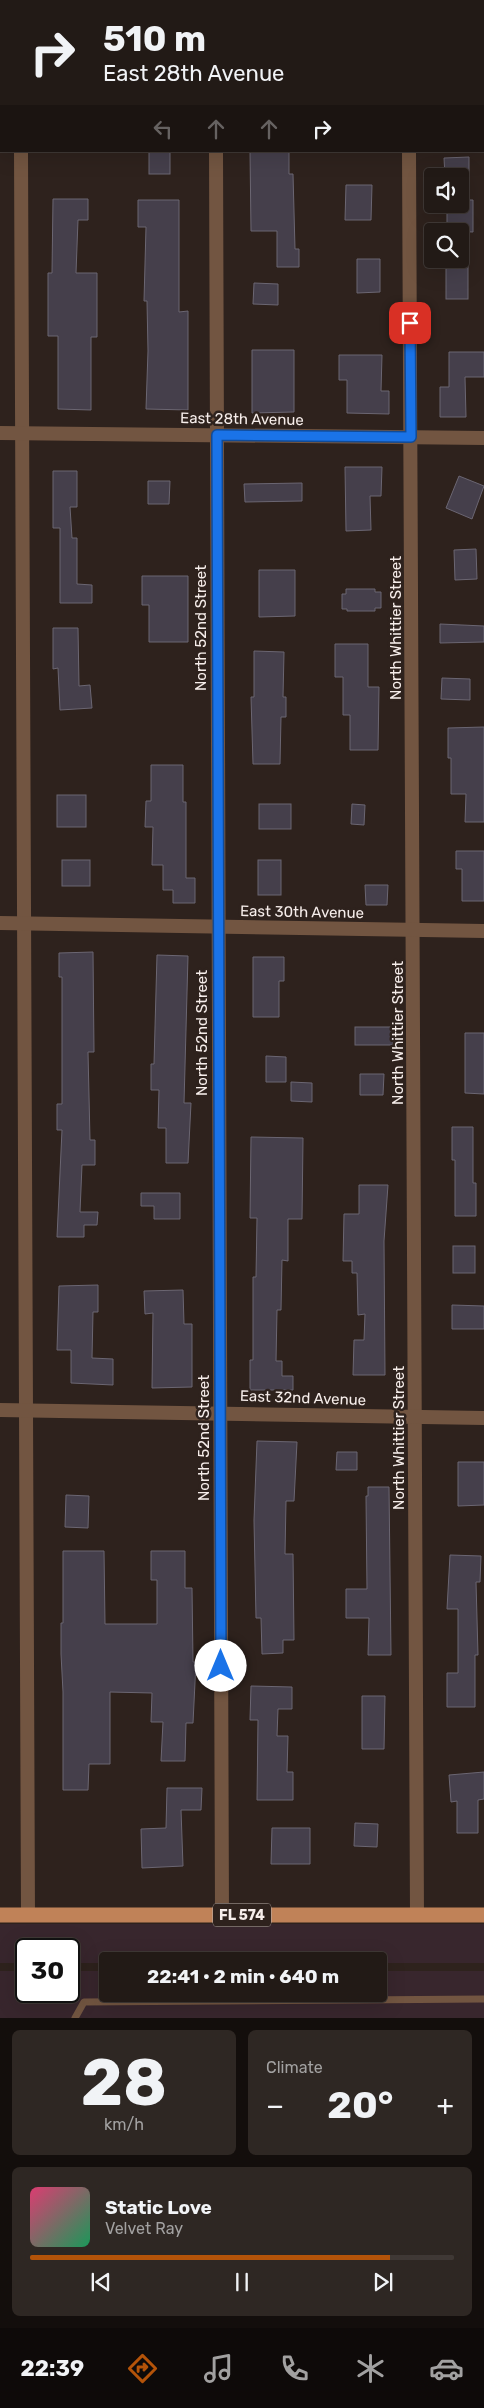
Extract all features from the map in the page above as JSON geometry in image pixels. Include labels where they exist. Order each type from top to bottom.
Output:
[{"type":"main road","name":"FL 574","points":[[0,1915],[484,1915]]},
{"type":"street","points":[[21,152],[28,1915]]},
{"type":"street","name":"North 52nd Street","points":[[216,152],[217,927],[222,1915]]},
{"type":"street","name":"North Whittier Street","points":[[410,152],[417,1915]]},
{"type":"street","name":"East 28th Avenue","points":[[0,433],[484,438]]},
{"type":"street","name":"East 30th Avenue","points":[[0,923],[484,931]]},
{"type":"street","name":"East 32nd Avenue","points":[[0,1410],[220,1412],[416,1418],[484,1418]]},
{"type":"lane","points":[[75,2018],[84,2002],[484,2000]]},
{"type":"shaded area","points":[[0,1924],[484,1924],[484,1963],[387,1963],[387,1952],[99,1952],[99,1963],[80,1963],[80,1938],[15,1938],[15,1963],[0,1963]]},
{"type":"shaded area","points":[[0,1971],[15,1971],[15,2003],[80,2003],[80,1971],[99,1971],[99,2002],[387,2002],[387,1971],[484,1971],[484,2018],[0,2018]]},
{"type":"building","points":[[149,152],[170,152],[170,174],[149,174]]},
{"type":"building","points":[[250,152],[289,152],[289,174],[293,174],[295,249],[299,249],[299,267],[277,267],[277,231],[251,231]]},
{"type":"building","points":[[469,157],[469,168],[445,168],[444,158]]},
{"type":"building","points":[[346,185],[372,185],[371,220],[345,220]]},
{"type":"building","points":[[53,199],[88,199],[88,220],[78,220],[76,273],[97,273],[97,337],[91,337],[91,410],[58,409],[58,336],[48,336],[48,273],[52,273]]},
{"type":"building","points":[[138,200],[179,200],[179,312],[188,311],[188,410],[146,409],[148,351],[147,301],[144,301],[146,227],[138,227]]},
{"type":"building","points":[[469,200],[473,200],[473,232],[469,232],[469,223],[447,223],[447,213],[469,213]]},
{"type":"building","points":[[357,259],[380,259],[380,292],[357,293]]},
{"type":"building","points":[[446,268],[468,268],[468,299],[446,299]]},
{"type":"building","points":[[254,283],[278,284],[278,305],[253,304]]},
{"type":"building","points":[[252,350],[294,350],[294,412],[252,413]]},
{"type":"building","points":[[449,352],[484,352],[484,377],[465,377],[466,417],[440,417],[440,387],[449,387]]},
{"type":"building","points":[[339,355],[382,355],[381,391],[389,391],[389,414],[347,413],[347,380],[339,380]]},
{"type":"building","points":[[345,467],[382,467],[381,496],[370,496],[371,530],[346,531]]},
{"type":"building","points":[[53,471],[77,471],[77,507],[70,507],[72,538],[77,538],[77,584],[92,585],[92,603],[60,603],[60,528],[53,528]]},
{"type":"building","points":[[459,476],[484,486],[472,519],[446,508]]},
{"type":"building","points":[[148,481],[170,481],[169,504],[148,504]]},
{"type":"building","points":[[302,483],[302,501],[245,502],[244,484]]},
{"type":"building","points":[[476,549],[477,579],[455,580],[454,550]]},
{"type":"building","points":[[259,570],[295,570],[295,616],[259,617]]},
{"type":"building","points":[[142,576],[188,576],[188,642],[149,642],[149,605],[142,605]]},
{"type":"building","points":[[346,589],[375,589],[375,592],[381,592],[381,608],[375,608],[375,611],[347,611],[347,609],[342,609],[342,594],[346,594]]},
{"type":"building","points":[[440,624],[484,626],[484,642],[440,643]]},
{"type":"building","points":[[53,628],[78,628],[79,686],[90,685],[92,708],[60,710],[58,668],[53,669]]},
{"type":"building","points":[[335,644],[368,644],[368,687],[379,687],[378,750],[350,750],[350,715],[343,715],[343,677],[335,677]]},
{"type":"building","points":[[254,651],[284,652],[283,697],[286,697],[286,717],[281,717],[280,764],[253,764],[251,697],[254,697]]},
{"type":"building","points":[[442,678],[470,679],[470,700],[441,699]]},
{"type":"building","points":[[484,727],[484,822],[465,822],[466,794],[451,794],[451,758],[448,758],[448,728]]},
{"type":"building","points":[[151,765],[183,765],[183,802],[186,802],[186,878],[195,878],[195,903],[173,903],[173,890],[163,890],[163,865],[152,865],[153,827],[145,827],[146,801],[151,801]]},
{"type":"building","points":[[57,795],[86,795],[86,827],[57,827]]},
{"type":"building","points":[[259,804],[291,804],[291,829],[259,829]]},
{"type":"building","points":[[352,804],[365,805],[364,825],[351,824]]},
{"type":"building","points":[[456,851],[484,851],[484,901],[462,901],[462,869],[456,869]]},
{"type":"building","points":[[62,860],[90,860],[90,886],[62,886]]},
{"type":"building","points":[[258,860],[281,860],[281,895],[258,895]]},
{"type":"building","points":[[365,885],[388,885],[387,905],[366,905]]},
{"type":"building","points":[[93,952],[94,1052],[88,1052],[90,1140],[95,1140],[95,1165],[82,1165],[80,1212],[98,1212],[97,1225],[84,1225],[84,1237],[57,1237],[62,1130],[57,1130],[57,1104],[62,1104],[62,977],[59,977],[59,953]]},
{"type":"building","points":[[157,955],[188,956],[184,1103],[191,1103],[188,1163],[166,1163],[166,1128],[158,1128],[159,1090],[151,1090],[151,1064],[154,1064]]},
{"type":"building","points":[[253,957],[284,957],[284,981],[279,981],[279,1017],[253,1017]]},
{"type":"building","points":[[355,1027],[393,1027],[393,1045],[355,1045]]},
{"type":"building","points":[[465,1033],[484,1033],[484,1094],[465,1093]]},
{"type":"building","points":[[266,1056],[286,1057],[286,1082],[266,1082]]},
{"type":"building","points":[[360,1074],[384,1074],[383,1095],[360,1095]]},
{"type":"building","points":[[291,1082],[312,1083],[312,1102],[291,1101]]},
{"type":"building","points":[[452,1127],[473,1127],[473,1183],[476,1183],[476,1216],[455,1216],[455,1160],[452,1160]]},
{"type":"building","points":[[251,1137],[303,1138],[302,1219],[288,1219],[288,1261],[282,1260],[281,1310],[277,1310],[276,1361],[282,1361],[282,1376],[293,1376],[293,1390],[250,1390],[250,1360],[253,1360],[253,1277],[256,1277],[257,1218],[250,1218]]},
{"type":"building","points":[[359,1185],[388,1185],[384,1241],[385,1375],[353,1375],[354,1340],[364,1340],[365,1314],[358,1315],[357,1273],[352,1273],[352,1261],[343,1261],[344,1214],[359,1214]]},
{"type":"building","points":[[141,1193],[180,1193],[180,1219],[154,1219],[154,1206],[141,1206]]},
{"type":"building","points":[[453,1246],[475,1246],[475,1273],[453,1273]]},
{"type":"building","points":[[98,1285],[98,1312],[93,1312],[92,1358],[113,1359],[113,1385],[71,1383],[71,1350],[57,1350],[59,1286]]},
{"type":"building","points":[[183,1290],[184,1324],[192,1324],[192,1387],[152,1388],[153,1313],[145,1314],[144,1291]]},
{"type":"building","points":[[452,1305],[484,1306],[484,1329],[452,1329]]},
{"type":"building","points":[[257,1441],[297,1442],[294,1501],[286,1501],[285,1554],[293,1554],[294,1640],[283,1640],[283,1653],[262,1654],[261,1618],[256,1618],[254,1520]]},
{"type":"building","points":[[337,1452],[357,1452],[357,1470],[336,1470]]},
{"type":"building","points":[[458,1462],[484,1462],[484,1505],[458,1506]]},
{"type":"building","points":[[368,1487],[389,1487],[391,1655],[368,1655],[369,1618],[346,1618],[346,1589],[367,1589],[366,1496],[368,1496]]},
{"type":"building","points":[[66,1495],[89,1496],[88,1528],[65,1527]]},
{"type":"building","points":[[63,1551],[104,1551],[105,1624],[157,1624],[157,1580],[151,1580],[151,1551],[185,1551],[185,1588],[192,1588],[193,1662],[196,1662],[193,1723],[186,1723],[185,1761],[161,1761],[163,1722],[151,1722],[152,1693],[110,1692],[110,1764],[89,1764],[88,1790],[63,1790],[61,1623],[63,1623]]},
{"type":"building","points":[[450,1555],[481,1556],[480,1582],[476,1582],[478,1655],[475,1655],[475,1707],[447,1707],[447,1673],[458,1673],[458,1609],[447,1609]]},
{"type":"building","points":[[251,1686],[292,1687],[292,1709],[278,1709],[277,1736],[288,1736],[287,1772],[293,1772],[293,1800],[257,1800],[258,1720],[250,1720]]},
{"type":"building","points":[[362,1696],[385,1696],[384,1749],[362,1749]]},
{"type":"building","points":[[484,1772],[484,1799],[478,1800],[478,1833],[457,1833],[457,1801],[451,1802],[449,1775]]},
{"type":"building","points":[[167,1788],[202,1788],[201,1810],[181,1810],[183,1866],[142,1868],[141,1829],[166,1828]]},
{"type":"building","points":[[355,1823],[378,1824],[377,1847],[354,1846]]},
{"type":"building","points":[[272,1828],[310,1828],[310,1864],[271,1864]]},
{"type":"route","points":[[221,1666],[217,927],[217,435],[411,437],[410,323]]}]
